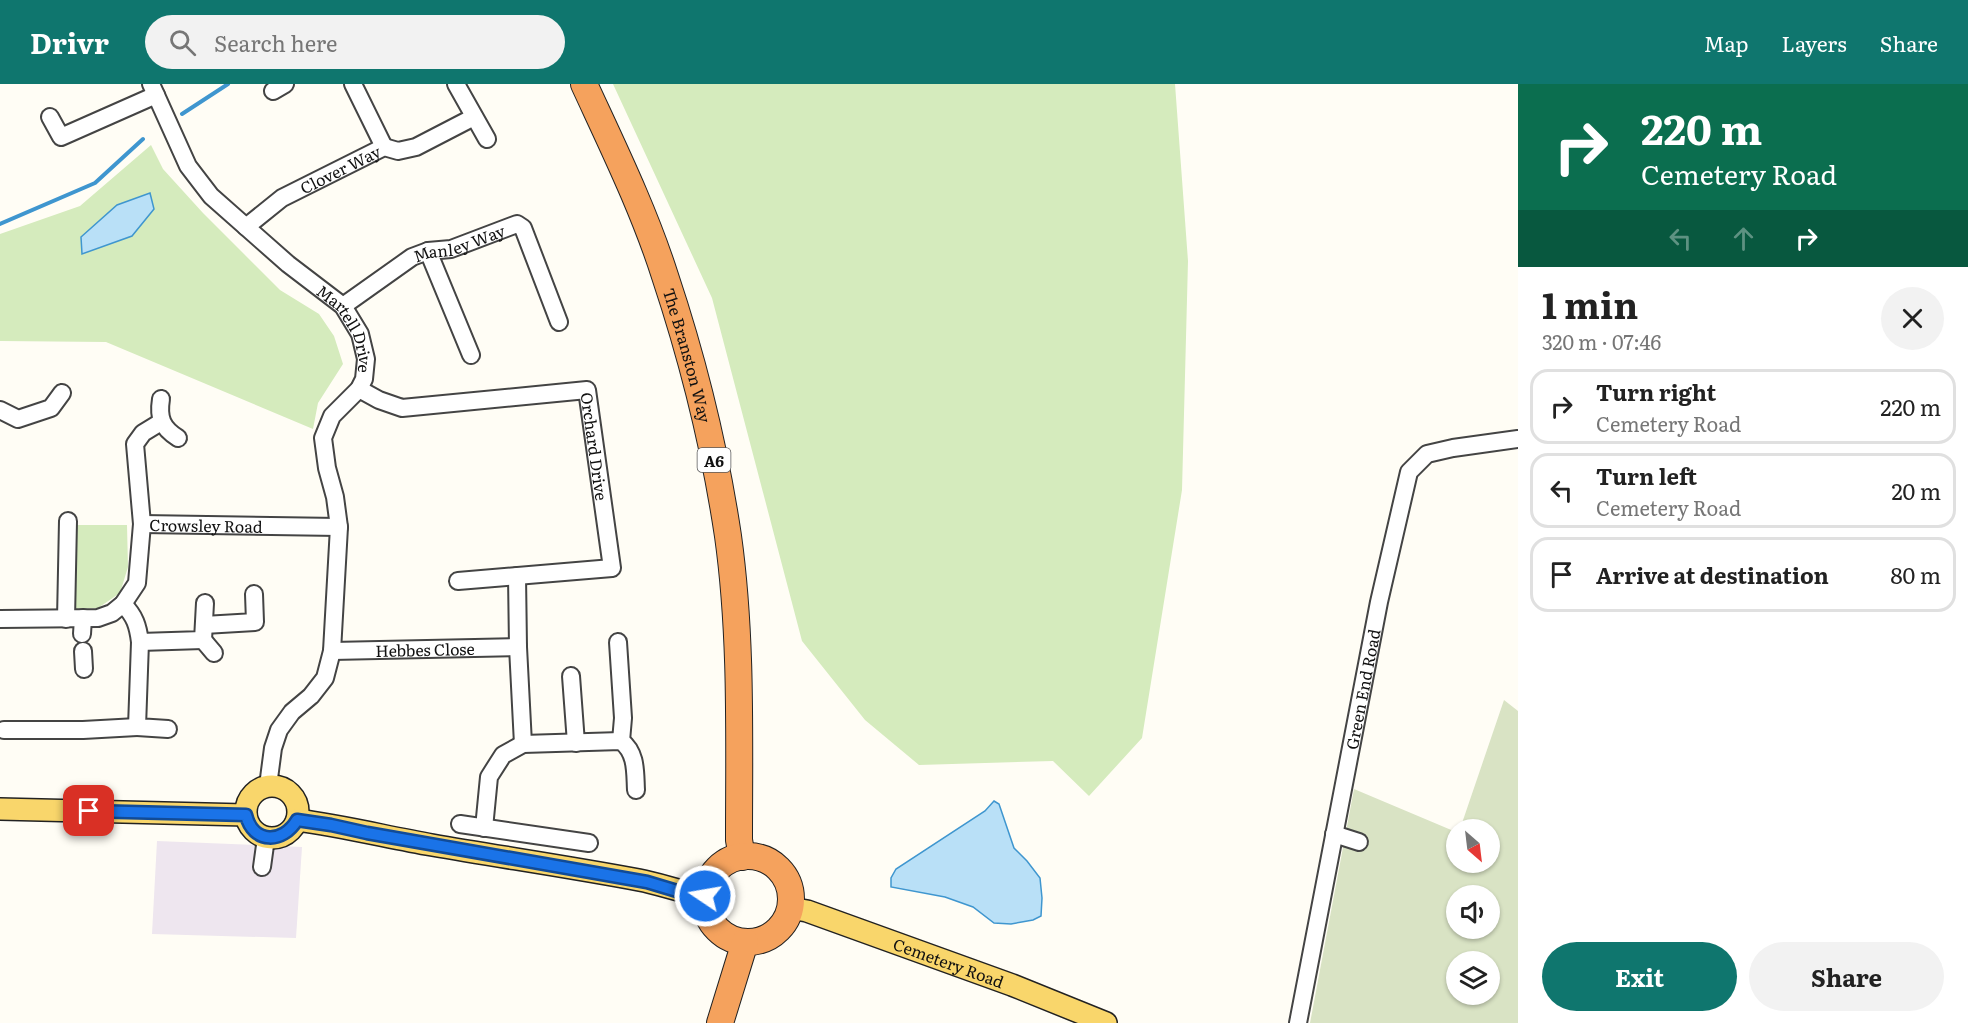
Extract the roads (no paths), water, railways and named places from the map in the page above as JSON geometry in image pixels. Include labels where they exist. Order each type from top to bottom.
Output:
[{"type":"highway","name":"The Branston Way","points":[[584,84],[631,188],[665,276],[713,450],[728,537],[736,619],[739,840],[742,857]]},
{"type":"highway","points":[[742,857],[755,857],[779,870],[787,881],[791,894],[790,908],[779,930],[757,942],[732,939],[716,927],[706,910],[705,896],[709,882],[717,870],[728,862],[742,857]]},
{"type":"highway","points":[[720,1023],[745,942]]},
{"type":"main road","points":[[268,786],[282,788],[294,798],[298,810],[297,820],[291,830],[276,838],[266,838],[251,828],[246,815],[247,803],[254,793],[268,786]]},
{"type":"main road","points":[[0,809],[246,815]]},
{"type":"main road","points":[[297,820],[564,866],[705,896]]},
{"type":"main road","name":"Cemetery Road","points":[[790,908],[807,910],[1012,985],[1106,1023]]},
{"type":"street","points":[[353,84],[384,147]]},
{"type":"street","points":[[456,84],[487,139]]},
{"type":"street","points":[[50,117],[64,143],[154,90]]},
{"type":"street","name":"Martell Drive","points":[[154,90],[188,166],[211,196],[288,264],[343,306],[360,334],[366,359],[364,379],[359,389],[332,416],[323,438],[339,527],[332,651],[325,678],[311,696],[292,712],[279,730],[273,748],[268,786]]},
{"type":"street","name":"Clover Way","points":[[246,227],[282,198],[384,147],[398,151],[416,147],[474,117]]},
{"type":"street","name":"Manley Way","points":[[343,306],[412,257],[428,251],[451,249],[517,225],[523,228],[559,322]]},
{"type":"street","points":[[428,251],[471,355]]},
{"type":"street","name":"Orchard Drive","points":[[359,389],[402,408],[587,390],[612,568],[458,581]]},
{"type":"street","points":[[0,410],[18,419],[51,408],[62,393]]},
{"type":"street","points":[[161,399],[159,410],[161,422],[168,432],[178,438]]},
{"type":"street","points":[[142,524],[135,444],[143,433],[161,422]]},
{"type":"street","name":"Green End Road","points":[[1298,1023],[1379,602],[1409,472],[1427,454],[1518,439]]},
{"type":"street","points":[[68,521],[77,624]]},
{"type":"street","name":"Crowsley Road","points":[[123,604],[137,583],[142,524],[339,527]]},
{"type":"street","points":[[518,576],[518,647],[523,744]]},
{"type":"street","points":[[140,642],[207,640],[255,622],[255,594]]},
{"type":"street","points":[[205,603],[207,640]]},
{"type":"street","points":[[0,619],[77,624],[112,613],[123,604],[133,614],[140,642],[137,727]]},
{"type":"street","points":[[618,642],[623,718],[621,741]]},
{"type":"street","name":"Hebbes Close","points":[[332,651],[518,647]]},
{"type":"street","points":[[83,651],[84,669]]},
{"type":"street","points":[[571,676],[576,743]]},
{"type":"street","points":[[4,730],[137,727],[168,729]]},
{"type":"street","points":[[484,828],[489,777],[502,755],[523,744],[621,741],[632,756],[636,790]]},
{"type":"street","points":[[460,824],[589,843]]},
{"type":"street","points":[[1334,834],[1359,842]]},
{"type":"street","points":[[262,867],[266,838]]},
{"type":"water","points":[[150,193],[154,209],[132,236],[82,254],[81,237],[117,205]]},
{"type":"water","points":[[994,801],[999,804],[1014,848],[1040,878],[1041,916],[1033,920],[1011,924],[994,923],[973,907],[945,897],[891,887],[891,878],[896,869],[985,811]]},
{"type":"waterway","points":[[182,114],[228,84]]},
{"type":"waterway","points":[[0,224],[95,183],[143,139]]}]
